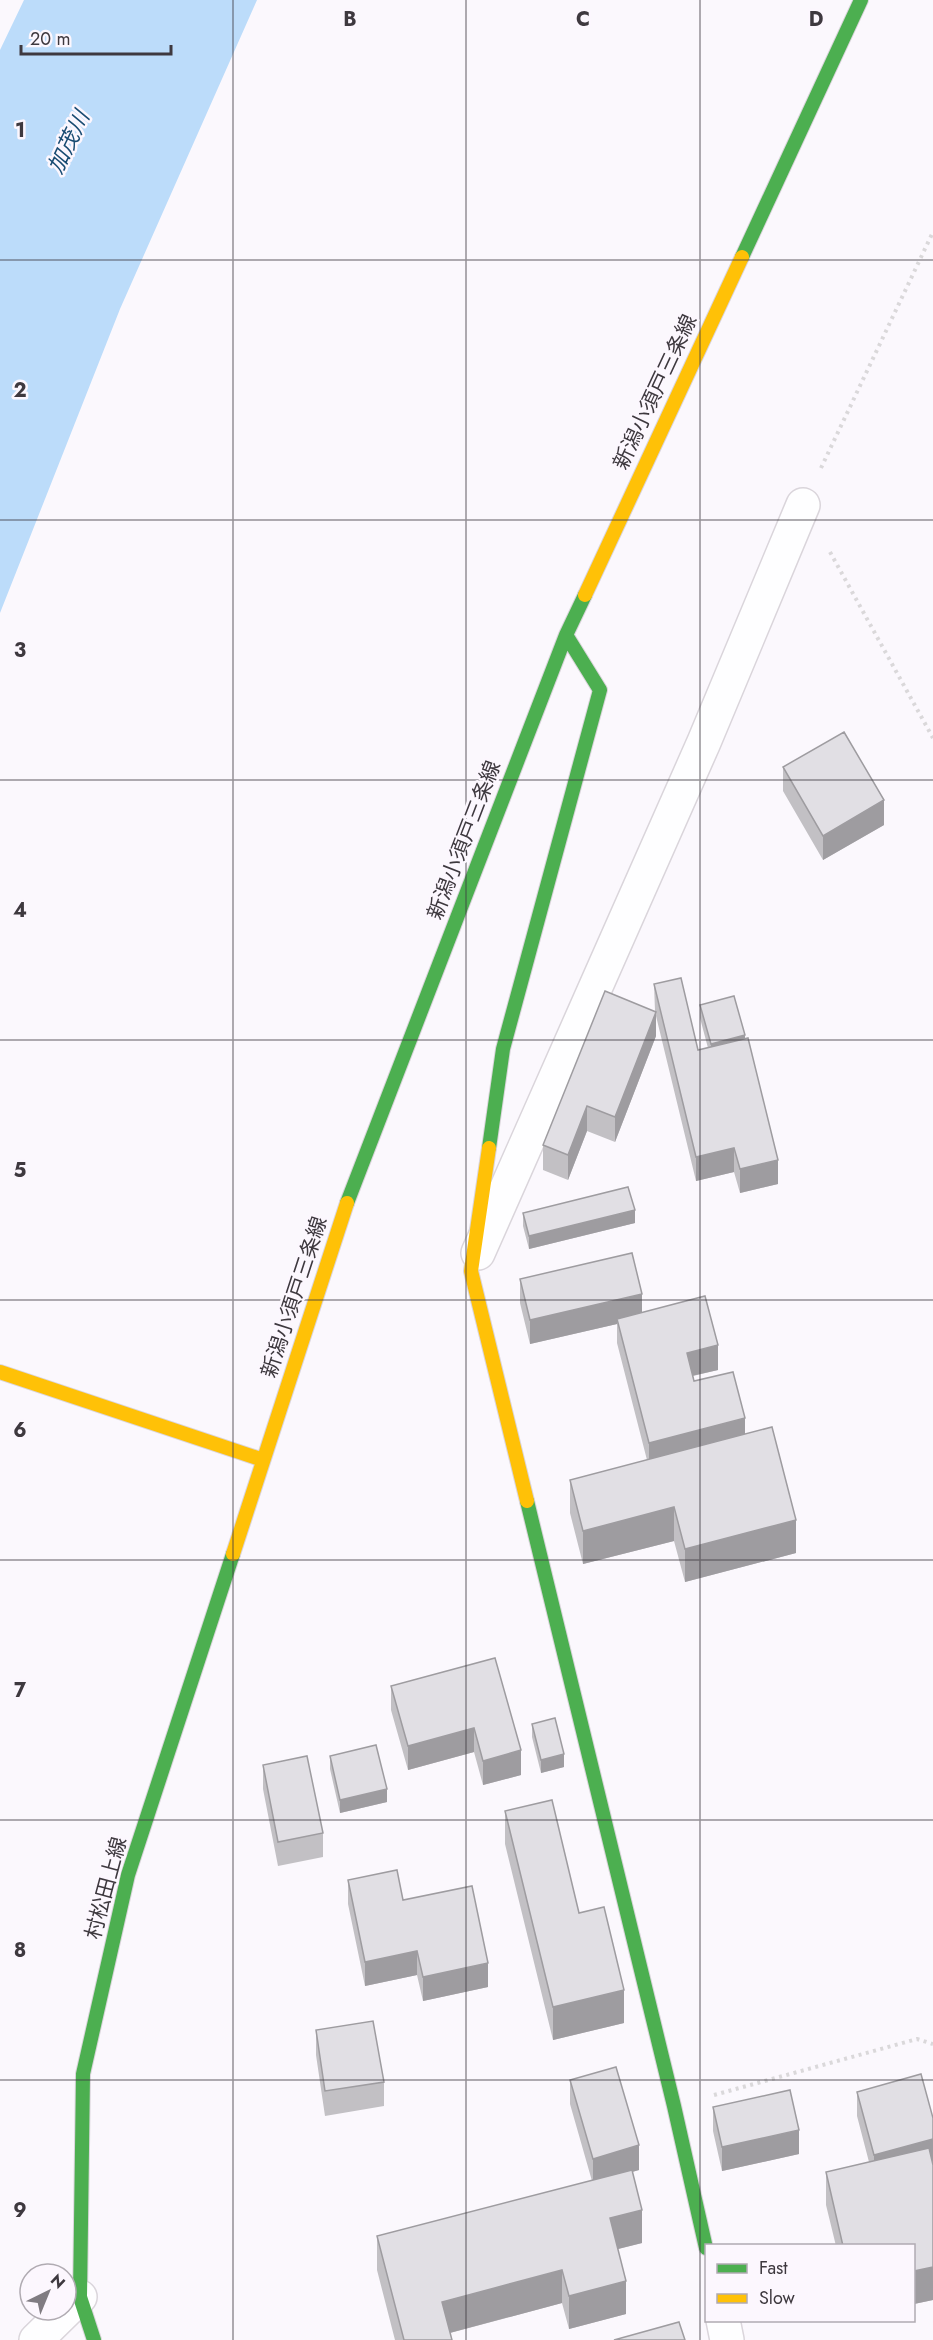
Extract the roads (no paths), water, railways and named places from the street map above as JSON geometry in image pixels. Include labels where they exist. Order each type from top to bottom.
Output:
[{"type":"main road","name":"新潟小須戸三条線","points":[[263,1460],[349,1196],[566,635],[861,0]]},
{"type":"main road","points":[[566,635],[600,690],[503,1049],[471,1271],[674,2106],[705,2244]]},
{"type":"main road","points":[[0,1372],[263,1460]]},
{"type":"main road","name":"村松田上線","points":[[94,2340],[80,2297],[83,2074],[128,1875],[263,1460]]},
{"type":"street","points":[[471,1271],[704,742],[803,505]]},
{"type":"street","points":[[36,2340],[80,2297]]},
{"type":"street","points":[[723,2322],[727,2340]]},
{"type":"water","name":"加茂川","points":[[24,0],[257,0],[120,309],[0,613],[0,50]]}]
